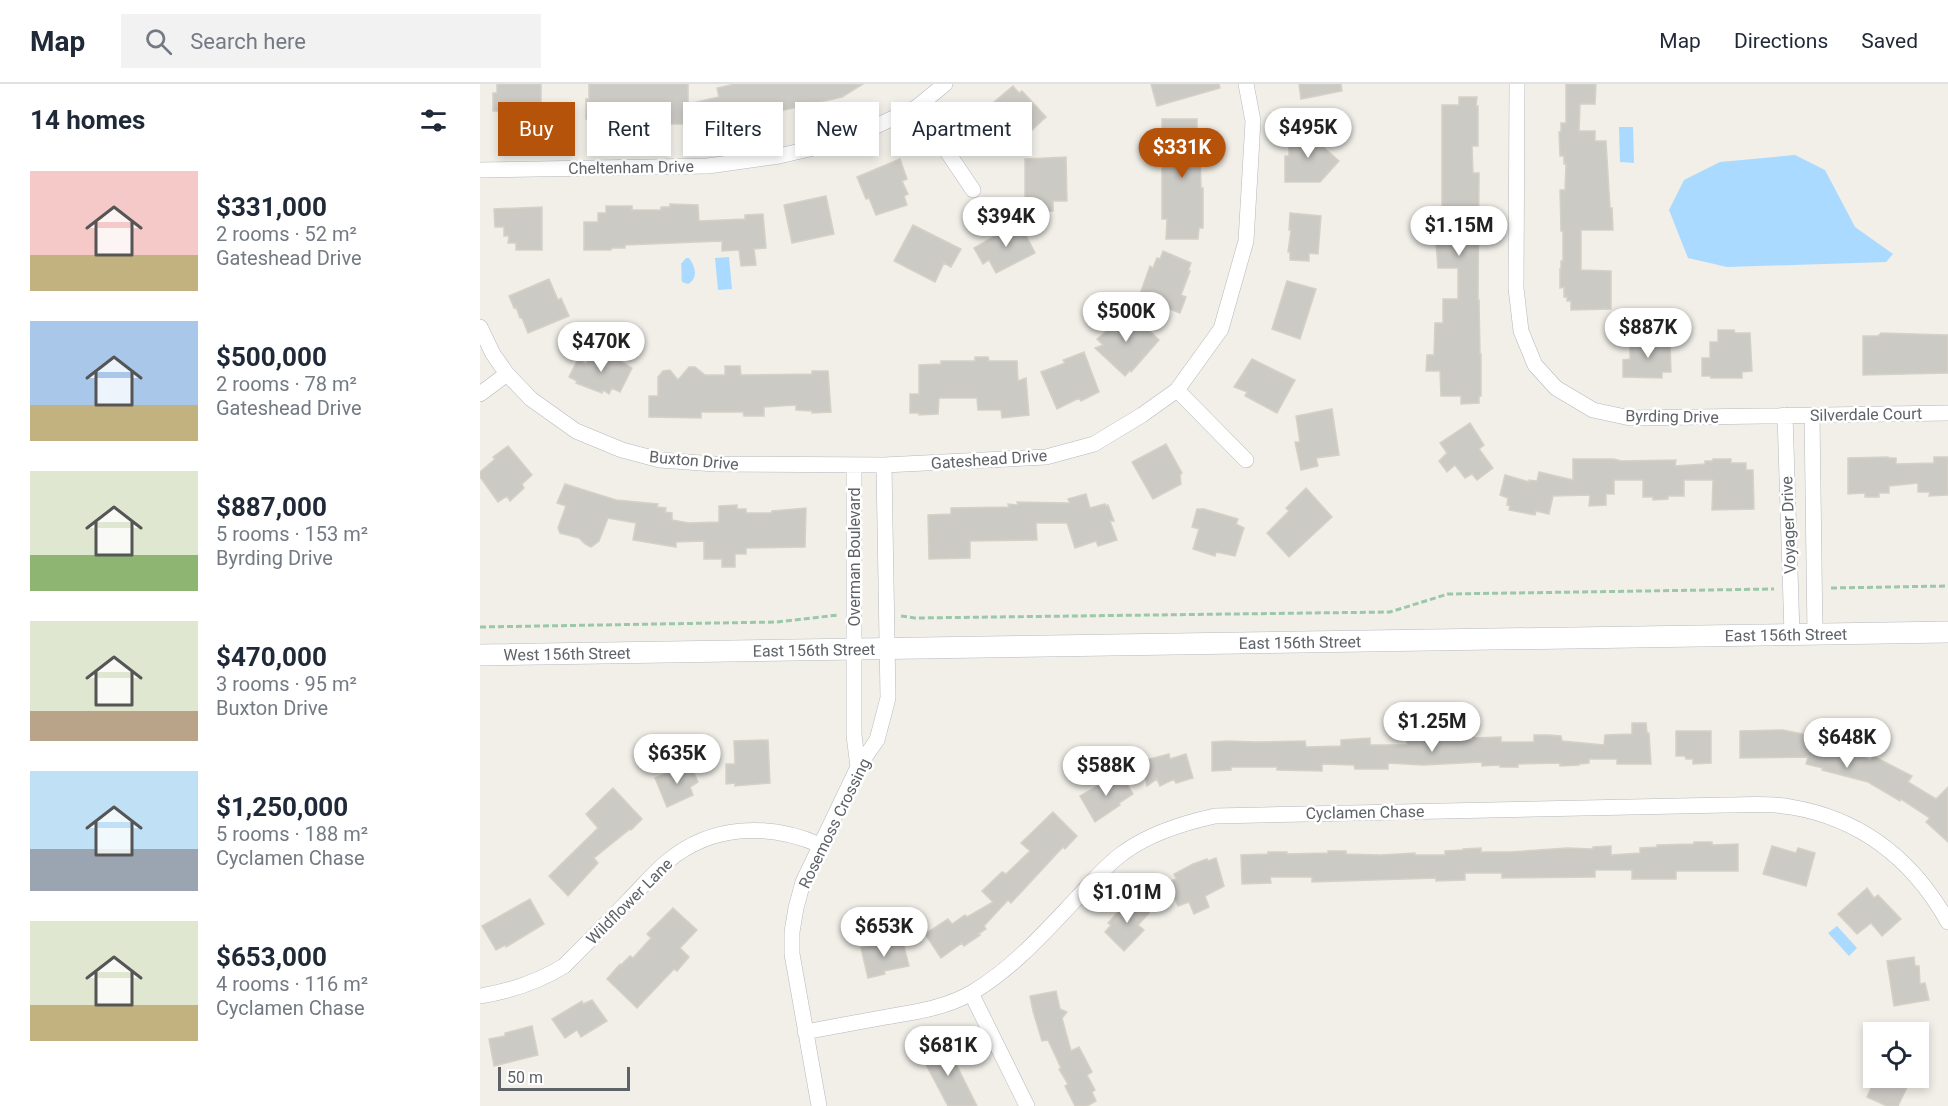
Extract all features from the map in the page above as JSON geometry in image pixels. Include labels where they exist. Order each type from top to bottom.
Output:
[{"type":"street","name":"Cheltenham Drive","points":[[923,102],[945,84]]},
{"type":"street","name":"Gateshead Drive","points":[[854,465],[1046,457],[1094,444],[1142,416],[1177,390],[1221,329],[1246,241],[1253,121],[1246,84]]},
{"type":"street","name":"Byrding Drive","points":[[1518,84],[1516,288],[1521,331],[1535,365],[1556,388],[1593,410],[1630,418],[1785,415]]},
{"type":"street","name":"Cheltenham Drive","points":[[480,170],[708,166],[779,156],[844,141],[891,119]]},
{"type":"street","points":[[950,156],[973,190]]},
{"type":"street","name":"Buxton Drive","points":[[480,327],[493,354],[507,374],[531,399],[576,431],[622,450],[660,460],[715,464],[854,465]]},
{"type":"street","points":[[480,394],[507,374]]},
{"type":"street","points":[[1177,390],[1246,460]]},
{"type":"street","name":"Silverdale Court","points":[[1785,415],[1948,412]]},
{"type":"street","name":"Voyager Drive","points":[[1785,415],[1792,634]]},
{"type":"street","points":[[1812,415],[1815,634]]},
{"type":"street","name":"Overman Boulevard","points":[[854,465],[854,735],[858,767]]},
{"type":"street","name":"Rosemoss Crossing","points":[[819,1106],[792,954],[792,932],[803,882],[858,767],[877,740],[888,698],[884,465]]},
{"type":"street","name":"East 156th Street","points":[[653,652],[1948,632]]},
{"type":"street","name":"West 156th Street","points":[[480,655],[653,652]]},
{"type":"street","name":"Cyclamen Chase","points":[[805,1032],[925,1010],[952,1002],[971,993],[1011,964],[1035,942],[1123,853],[1164,831],[1215,816],[1726,805],[1789,807],[1838,820],[1882,843],[1898,856],[1935,898],[1948,922]]},
{"type":"street","name":"Wildflower Lane","points":[[480,996],[525,986],[547,977],[564,966],[669,860],[691,845],[735,831],[764,830],[800,836],[820,845]]},
{"type":"street","points":[[971,993],[1027,1106]]},
{"type":"path","points":[[1814,588],[1948,586]]},
{"type":"path","points":[[885,615],[927,618],[1390,612],[1448,594],[1790,588]]},
{"type":"path","points":[[480,627],[777,622],[855,615]]},
{"type":"water","points":[[1619,127],[1633,127],[1634,163],[1620,162]]},
{"type":"water","points":[[1795,155],[1825,170],[1855,227],[1893,254],[1886,262],[1727,267],[1688,258],[1669,210],[1684,180],[1720,162]]},
{"type":"water","points":[[729,257],[732,289],[718,290],[715,258]]},
{"type":"water","points":[[686,258],[691,261],[695,272],[694,279],[688,284],[682,282],[681,264]]},
{"type":"water","points":[[1837,926],[1857,948],[1849,956],[1828,933]]},
{"type":"building","points":[[497,84],[541,84],[541,102],[498,102],[498,111],[493,111],[493,93],[497,93]]},
{"type":"building","points":[[589,84],[688,84],[688,102],[683,102],[683,124],[671,124],[671,102],[587,102],[586,119],[586,99],[589,99]]},
{"type":"building","points":[[735,84],[863,84],[842,97],[820,102],[795,102],[795,108],[783,110],[783,102],[697,102],[719,97],[717,88]]},
{"type":"building","points":[[1151,84],[1219,84],[1220,88],[1157,106]]},
{"type":"building","points":[[1299,84],[1341,84],[1342,91],[1301,99]]},
{"type":"building","points":[[1566,84],[1596,84],[1595,104],[1580,104],[1579,131],[1595,131],[1595,141],[1606,141],[1613,230],[1581,230],[1581,270],[1611,271],[1611,309],[1571,310],[1571,301],[1567,301],[1567,297],[1564,297],[1564,287],[1560,288],[1563,231],[1561,231],[1560,190],[1565,190],[1566,164],[1564,164],[1564,156],[1560,156],[1559,132],[1561,132],[1561,123],[1566,123]]},
{"type":"building","points":[[1013,86],[1019,93],[1022,91],[1046,117],[1032,130],[1032,102],[994,102]]},
{"type":"building","points":[[1459,97],[1477,97],[1476,106],[1478,106],[1478,146],[1472,146],[1473,173],[1479,173],[1478,300],[1481,354],[1479,403],[1461,404],[1461,396],[1441,396],[1440,371],[1426,371],[1427,355],[1434,355],[1435,323],[1443,323],[1443,299],[1458,299],[1458,268],[1438,268],[1436,244],[1438,226],[1442,226],[1442,105],[1459,105]]},
{"type":"building","points":[[1162,119],[1197,119],[1201,188],[1203,188],[1203,228],[1199,228],[1198,239],[1166,239],[1167,219],[1162,219]]},
{"type":"building","points":[[1292,131],[1309,131],[1310,134],[1320,134],[1320,144],[1339,161],[1320,182],[1285,182],[1285,156],[1289,156],[1289,140],[1292,139]]},
{"type":"building","points":[[1066,157],[1067,201],[1053,201],[1053,211],[1025,212],[1025,159]]},
{"type":"building","points":[[900,159],[907,179],[902,181],[908,194],[904,196],[907,205],[876,215],[857,177]]},
{"type":"building","points":[[826,196],[834,234],[792,243],[784,205]]},
{"type":"building","points":[[670,204],[698,205],[699,221],[745,219],[745,215],[763,214],[766,248],[754,249],[756,265],[741,266],[739,250],[722,251],[722,241],[625,245],[625,248],[612,248],[611,250],[584,250],[584,222],[598,222],[598,213],[606,213],[606,206],[632,206],[632,210],[661,210],[661,207],[670,207]]},
{"type":"building","points":[[542,207],[542,250],[516,250],[516,243],[508,243],[509,236],[504,236],[504,227],[495,227],[494,209]]},
{"type":"building","points":[[1290,213],[1321,216],[1318,254],[1309,253],[1309,261],[1290,260],[1290,252],[1288,252],[1291,230],[1289,230]]},
{"type":"building","points":[[1019,222],[1035,253],[996,273],[989,260],[983,264],[974,248]]},
{"type":"building","points":[[913,225],[961,249],[951,267],[944,263],[935,282],[894,261]]},
{"type":"building","points":[[1163,251],[1191,263],[1181,295],[1186,297],[1180,313],[1139,297],[1150,266],[1153,268]]},
{"type":"building","points":[[549,279],[558,300],[561,298],[569,316],[528,333],[509,296]]},
{"type":"building","points":[[1287,281],[1316,289],[1300,339],[1272,329]]},
{"type":"building","points":[[1127,309],[1159,340],[1125,376],[1095,348],[1103,345],[1097,339]]},
{"type":"building","points":[[1718,330],[1750,333],[1752,371],[1742,372],[1742,378],[1702,376],[1702,358],[1710,358],[1710,342],[1718,342]]},
{"type":"building","points":[[1881,333],[1948,335],[1948,373],[1863,375],[1863,336],[1878,336]]},
{"type":"building","points":[[1654,338],[1654,342],[1670,342],[1671,372],[1662,372],[1662,378],[1623,377],[1623,360],[1630,359],[1630,343],[1639,343],[1639,339]]},
{"type":"building","points":[[595,347],[632,368],[620,392],[612,388],[609,394],[603,390],[602,393],[576,383],[577,381],[569,377],[578,359],[586,364]]},
{"type":"building","points":[[1084,352],[1099,392],[1081,401],[1079,398],[1057,409],[1041,372],[1065,363],[1063,360]]},
{"type":"building","points":[[975,357],[988,357],[989,361],[1017,361],[1018,381],[1026,378],[1029,415],[1002,418],[1001,410],[978,410],[977,398],[939,398],[938,414],[910,413],[910,394],[919,394],[919,365],[941,364],[941,361],[975,361]]},
{"type":"building","points":[[1252,359],[1295,380],[1277,413],[1245,396],[1247,392],[1234,387]]},
{"type":"building","points":[[725,366],[740,366],[741,375],[812,374],[812,371],[828,371],[831,412],[812,413],[812,411],[796,410],[796,405],[764,407],[764,416],[744,416],[743,412],[701,412],[701,418],[649,417],[649,396],[658,396],[658,377],[663,371],[670,370],[678,380],[689,367],[695,367],[705,375],[725,375]]},
{"type":"building","points":[[1332,409],[1339,455],[1316,458],[1318,466],[1301,470],[1295,442],[1300,442],[1296,416]]},
{"type":"building","points":[[1470,423],[1484,445],[1479,449],[1493,468],[1477,480],[1472,474],[1465,478],[1455,465],[1447,472],[1439,461],[1447,453],[1440,443]]},
{"type":"building","points":[[1166,444],[1182,473],[1180,475],[1181,484],[1153,499],[1132,462]]},
{"type":"building","points":[[508,446],[532,475],[522,484],[524,488],[510,501],[507,496],[498,502],[480,477],[480,472],[495,459],[493,457]]},
{"type":"building","points":[[1934,457],[1948,457],[1948,495],[1929,496],[1930,492],[1918,492],[1918,483],[1889,486],[1889,493],[1879,493],[1879,497],[1865,497],[1865,493],[1848,494],[1848,458],[1896,458],[1896,464],[1934,463]]},
{"type":"building","points":[[1573,459],[1676,460],[1675,466],[1705,464],[1705,461],[1713,459],[1731,459],[1731,463],[1746,463],[1746,470],[1753,470],[1754,509],[1712,510],[1713,480],[1684,480],[1684,496],[1668,496],[1668,499],[1653,500],[1653,497],[1643,497],[1643,480],[1614,480],[1614,494],[1606,494],[1606,505],[1589,506],[1590,495],[1553,496],[1549,514],[1536,511],[1535,515],[1509,510],[1508,498],[1500,495],[1505,475],[1529,482],[1529,480],[1537,481],[1539,472],[1573,480]]},
{"type":"building","points":[[565,484],[616,500],[658,504],[657,507],[666,508],[665,512],[672,513],[672,520],[689,523],[719,522],[719,506],[737,505],[737,509],[746,509],[746,513],[771,513],[772,511],[806,508],[805,547],[746,548],[746,554],[735,554],[735,567],[722,567],[722,559],[704,559],[704,541],[676,542],[676,547],[633,540],[636,523],[608,518],[599,541],[591,547],[579,538],[560,533],[558,528],[566,506],[557,503]]},
{"type":"building","points":[[1306,488],[1332,517],[1289,557],[1267,533],[1289,511],[1286,508]]},
{"type":"building","points":[[1086,494],[1090,508],[1108,505],[1114,521],[1110,521],[1117,540],[1098,546],[1096,541],[1075,548],[1067,523],[1036,523],[1037,540],[970,541],[970,558],[929,559],[928,515],[951,514],[951,508],[1009,507],[1008,504],[1018,505],[1017,502],[1070,503],[1068,499]]},
{"type":"building","points":[[1197,509],[1238,519],[1236,524],[1244,528],[1235,556],[1216,552],[1215,556],[1193,549],[1199,529],[1192,527]]},
{"type":"building","points":[[1632,723],[1646,723],[1651,764],[1617,764],[1617,759],[1589,759],[1589,763],[1560,766],[1560,763],[1500,767],[1500,765],[1482,766],[1482,762],[1423,765],[1388,763],[1388,769],[1355,769],[1354,765],[1322,764],[1322,771],[1277,770],[1277,767],[1231,767],[1231,770],[1212,771],[1212,742],[1305,741],[1306,747],[1341,746],[1341,740],[1370,738],[1370,745],[1407,745],[1407,739],[1473,740],[1473,738],[1501,737],[1501,742],[1534,742],[1534,735],[1549,735],[1561,736],[1562,741],[1604,745],[1605,735],[1632,734]]},
{"type":"building","points":[[1783,730],[1832,740],[1830,746],[1871,760],[1873,756],[1912,776],[1908,782],[1936,799],[1948,787],[1948,842],[1926,822],[1930,818],[1901,799],[1900,801],[1868,782],[1806,764],[1808,757],[1740,758],[1740,731]]},
{"type":"building","points":[[1676,731],[1711,731],[1711,763],[1693,764],[1693,759],[1676,756]]},
{"type":"building","points":[[768,740],[770,783],[735,786],[735,783],[726,784],[726,764],[735,764],[734,741]]},
{"type":"building","points":[[1169,754],[1170,759],[1186,754],[1193,778],[1176,783],[1174,779],[1160,786],[1157,779],[1147,786],[1142,761]]},
{"type":"building","points":[[690,764],[698,782],[690,787],[693,795],[667,807],[655,778]]},
{"type":"building","points":[[1120,773],[1133,794],[1095,822],[1080,796]]},
{"type":"building","points":[[613,788],[642,819],[594,858],[598,863],[568,896],[549,876],[598,828],[586,814]]},
{"type":"building","points":[[1053,812],[1077,836],[1065,849],[1063,847],[1011,903],[1008,900],[984,926],[986,929],[978,934],[980,935],[964,946],[962,943],[941,958],[925,934],[948,919],[952,924],[993,902],[982,891],[1002,872],[1006,874],[1030,851],[1021,843]]},
{"type":"building","points":[[1694,842],[1712,842],[1712,845],[1738,844],[1738,871],[1676,871],[1676,879],[1632,879],[1632,870],[1595,870],[1595,877],[1502,878],[1502,873],[1465,873],[1465,880],[1436,881],[1436,878],[1312,882],[1312,877],[1270,877],[1271,883],[1242,884],[1241,855],[1268,854],[1268,852],[1287,852],[1287,854],[1346,851],[1346,854],[1445,855],[1445,851],[1481,848],[1481,852],[1510,852],[1567,848],[1593,849],[1593,847],[1611,846],[1611,855],[1640,853],[1640,848],[1657,847],[1657,845],[1694,844]]},
{"type":"building","points":[[1772,846],[1796,853],[1798,848],[1815,853],[1806,886],[1763,874]]},
{"type":"building","points":[[1216,858],[1224,886],[1205,896],[1209,907],[1194,914],[1189,902],[1178,906],[1168,882],[1176,879],[1174,874],[1193,864]]},
{"type":"building","points":[[1867,888],[1874,898],[1878,895],[1901,919],[1882,936],[1871,923],[1857,934],[1838,914]]},
{"type":"building","points":[[1131,897],[1149,913],[1138,925],[1144,930],[1124,951],[1105,932],[1111,925],[1108,923]]},
{"type":"building","points":[[530,899],[544,924],[506,947],[505,945],[496,950],[482,926]]},
{"type":"building","points":[[673,908],[697,930],[680,948],[689,957],[677,971],[674,969],[637,1008],[607,979],[620,964],[630,956],[633,958],[651,938],[647,934]]},
{"type":"building","points":[[902,939],[909,966],[884,971],[885,974],[868,978],[861,948]]},
{"type":"building","points":[[1914,957],[1915,966],[1919,966],[1920,984],[1925,983],[1929,1000],[1894,1006],[1887,961]]},
{"type":"building","points":[[1056,991],[1060,1009],[1067,1012],[1062,1018],[1071,1051],[1079,1047],[1092,1072],[1087,1075],[1095,1090],[1092,1092],[1096,1101],[1087,1106],[1075,1106],[1065,1086],[1068,1084],[1059,1069],[1061,1068],[1048,1040],[1042,1041],[1033,1011],[1030,996]]},
{"type":"building","points":[[592,1000],[607,1021],[581,1037],[577,1030],[565,1038],[552,1019],[582,1001],[583,1004]]},
{"type":"building","points":[[532,1026],[538,1055],[494,1066],[489,1039]]},
{"type":"building","points":[[945,1042],[977,1106],[948,1106],[921,1055]]},
{"type":"building","points":[[1871,1088],[1907,1088],[1898,1106],[1887,1106],[1867,1097]]}]
